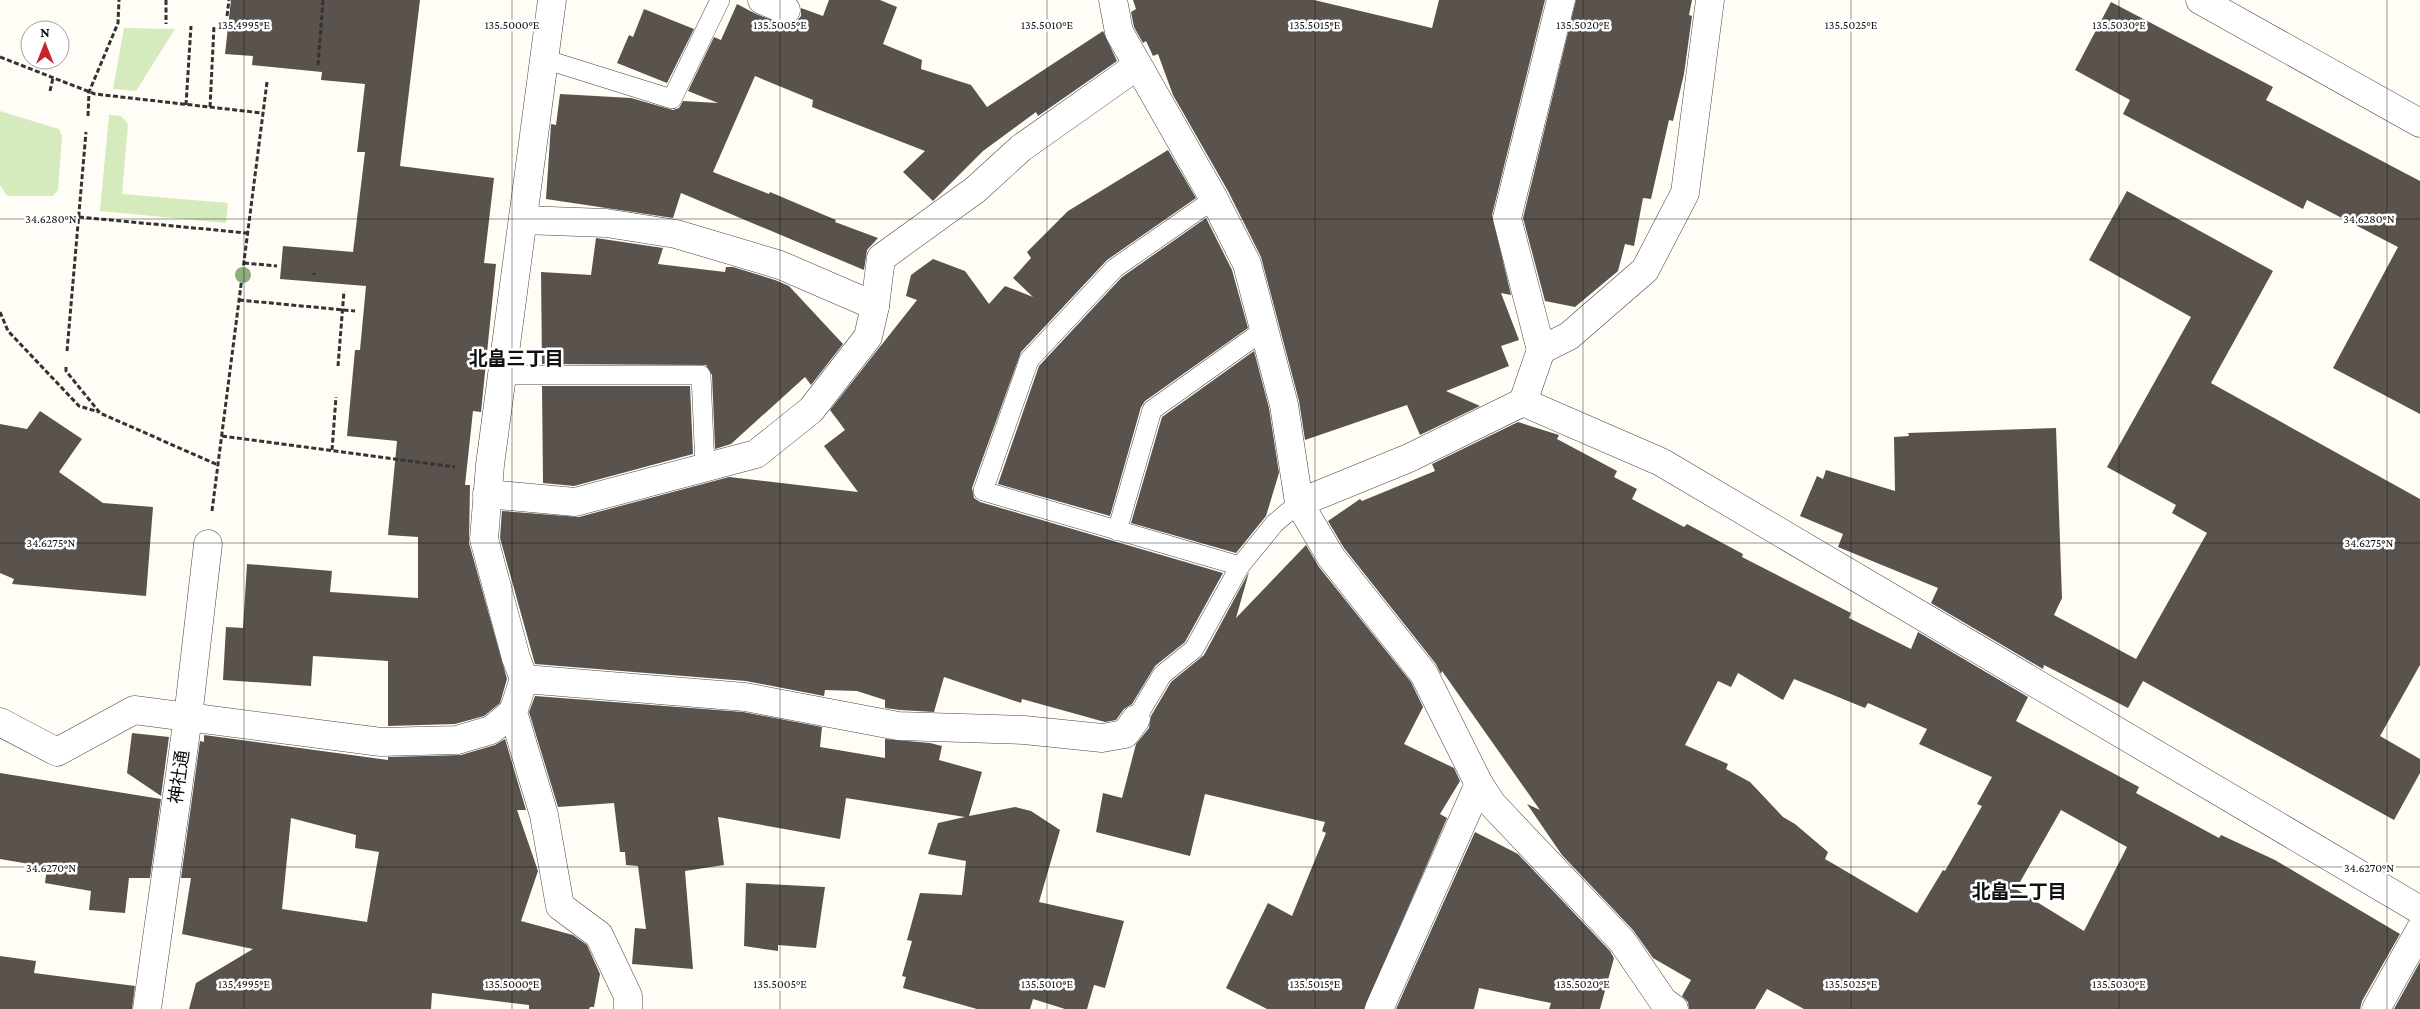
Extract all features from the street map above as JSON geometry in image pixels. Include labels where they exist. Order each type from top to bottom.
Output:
[{"type":"street","points":[[0,722],[57,752],[134,710],[381,742],[458,740],[491,730],[513,712],[524,679],[516,658],[484,539],[502,375],[552,0]]},
{"type":"street","points":[[1113,0],[1119,32],[1214,199],[1247,264],[1284,405],[1299,503],[1331,557],[1424,674],[1479,784],[1492,804],[1622,941],[1663,1001],[1674,1009]]},
{"type":"street","points":[[1299,503],[1409,458],[1523,402],[1541,350],[1507,218],[1561,0]]},
{"type":"street","points":[[1541,350],[1569,336],[1645,270],[1685,193],[1710,0]]},
{"type":"street","points":[[2200,0],[2420,123]]},
{"type":"street","points":[[489,483],[575,502],[756,454],[811,410],[868,337],[875,306],[881,258],[975,190],[1021,148],[1137,66]]},
{"type":"street","points":[[523,220],[606,223],[676,234],[780,265],[875,306]]},
{"type":"street","points":[[1523,402],[1661,462],[2420,910]]},
{"type":"street","name":"神社通","points":[[147,1009],[188,717],[208,544]]},
{"type":"street","points":[[524,679],[745,697],[898,726],[1024,730],[1102,738],[1125,734],[1136,719]]},
{"type":"street","points":[[513,712],[544,815],[560,906],[600,935],[628,996],[628,1009]]},
{"type":"street","points":[[1379,1009],[1479,784]]},
{"type":"street","points":[[2376,1009],[2420,930]]},
{"type":"lane","points":[[544,60],[672,99],[720,0]]},
{"type":"lane","points":[[1214,199],[1116,268],[1029,360],[983,491],[1240,566]]},
{"type":"lane","points":[[1117,531],[1152,410],[1264,330]]},
{"type":"lane","points":[[502,375],[701,375],[705,467]]},
{"type":"lane","points":[[1136,719],[1162,675],[1194,649],[1240,566],[1275,523],[1299,503]]},
{"type":"path","points":[[88,116],[89,92],[118,23],[119,0]]},
{"type":"path","points":[[166,0],[166,24]]},
{"type":"path","points":[[227,16],[229,0]]},
{"type":"path","points":[[318,65],[323,0]]},
{"type":"path","points":[[186,105],[191,26]]},
{"type":"path","points":[[210,108],[214,26]]},
{"type":"path","points":[[0,57],[89,92],[115,98],[262,113]]},
{"type":"path","points":[[50,91],[53,78]]},
{"type":"path","points":[[208,544],[267,82]]},
{"type":"path","points":[[67,350],[86,132]]},
{"type":"path","points":[[79,217],[247,233]]},
{"type":"path","points":[[244,263],[277,266]]},
{"type":"path","points":[[338,366],[344,291]]},
{"type":"path","points":[[239,300],[355,311]]},
{"type":"path","points":[[0,312],[8,331],[79,406],[100,413],[218,465]]},
{"type":"path","points":[[66,367],[66,371],[100,413]]},
{"type":"path","points":[[332,450],[336,397]]},
{"type":"path","points":[[222,436],[332,450],[489,483]]},
{"type":"green space","points":[[124,28],[175,29],[136,91],[113,89]]},
{"type":"green space","points":[[0,111],[59,129],[62,136],[58,190],[53,196],[7,196],[0,185]]},
{"type":"green space","points":[[109,115],[121,116],[128,124],[122,194],[228,203],[226,223],[100,211]]},
{"type":"building","points":[[231,0],[420,0],[400,166],[494,178],[484,263],[496,264],[481,412],[473,411],[465,485],[470,485],[469,543],[507,679],[500,703],[484,716],[455,724],[388,726],[388,661],[313,656],[311,686],[223,680],[226,627],[243,628],[247,564],[332,571],[330,592],[418,598],[418,537],[388,535],[397,441],[347,436],[355,350],[360,350],[366,286],[280,279],[283,246],[353,252],[365,152],[357,152],[365,84],[321,80],[322,72],[252,65],[253,56],[225,54]]},
{"type":"building","points":[[829,0],[880,0],[897,7],[883,44],[922,60],[921,69],[971,85],[987,107],[1103,31],[1117,61],[1038,116],[1036,112],[983,151],[933,201],[903,172],[925,151],[812,107],[813,100],[755,76],[713,172],[769,194],[770,192],[836,220],[835,222],[878,238],[867,250],[864,270],[681,193],[673,218],[546,199],[551,124],[556,125],[560,94],[631,98],[673,110],[679,108],[683,101],[718,103],[688,91],[714,37],[721,40],[737,4],[756,14],[788,26],[796,22],[801,16],[801,8],[823,16]]},
{"type":"building","points":[[1133,0],[1314,0],[1432,28],[1439,0],[1545,0],[1492,215],[1511,295],[1501,293],[1519,340],[1501,346],[1509,366],[1446,391],[1480,406],[1420,435],[1407,405],[1305,440],[1299,401],[1261,257],[1228,191],[1173,95],[1158,54],[1153,56],[1146,41],[1143,43],[1134,27],[1131,12],[1136,9]]},
{"type":"building","points":[[1576,0],[1692,0],[1689,15],[1692,16],[1684,74],[1673,121],[1669,120],[1651,199],[1643,198],[1634,246],[1625,244],[1618,271],[1575,307],[1545,301],[1523,218]]},
{"type":"building","points":[[2111,2],[2273,87],[2266,100],[2420,181],[2420,414],[2333,368],[2398,247],[2307,200],[2303,209],[2123,114],[2130,100],[2075,70]]},
{"type":"building","points":[[644,9],[694,29],[667,83],[617,63],[629,35],[633,37]]},
{"type":"building","points":[[1168,150],[1196,198],[1107,260],[1021,352],[972,488],[974,498],[980,502],[1223,573],[1185,642],[1155,666],[1132,704],[1124,709],[1116,720],[1105,722],[1022,699],[1021,703],[944,677],[934,712],[885,708],[885,700],[857,691],[825,690],[824,696],[746,681],[535,664],[500,538],[502,511],[579,517],[729,477],[858,492],[824,446],[845,430],[830,410],[917,300],[906,296],[911,275],[933,259],[965,271],[989,304],[1005,286],[1033,297],[1013,278],[1031,258],[1027,252],[1068,211]]},
{"type":"building","points":[[2127,191],[2273,271],[2211,383],[2420,499],[2420,665],[2380,736],[2420,759],[2420,773],[2394,820],[2143,681],[2128,708],[2044,665],[2043,669],[1931,603],[1938,588],[1838,547],[1843,534],[1800,516],[1817,476],[1823,479],[1826,470],[1895,491],[1894,437],[1909,436],[1908,433],[2056,428],[2062,598],[2054,615],[2136,659],[2207,533],[2172,513],[2176,505],[2107,467],[2191,317],[2089,260]]},
{"type":"building","points":[[1206,218],[1232,270],[1248,328],[1145,401],[1141,407],[1110,516],[998,484],[1039,366],[1122,277]]},
{"type":"building","points":[[596,238],[663,248],[658,264],[725,272],[726,267],[733,267],[789,286],[843,344],[811,385],[805,377],[731,444],[715,449],[712,375],[706,365],[542,364],[541,272],[591,275]]},
{"type":"building","points":[[1254,351],[1269,408],[1279,473],[1266,516],[1236,553],[1131,523],[1162,417]]},
{"type":"building","points":[[542,386],[690,386],[693,454],[574,486],[543,483]]},
{"type":"building","points":[[40,411],[82,439],[59,472],[103,503],[153,507],[146,596],[12,584],[14,579],[0,573],[0,424],[27,429]]},
{"type":"building","points":[[1518,422],[1559,435],[1557,439],[1617,471],[1614,477],[1637,489],[1632,499],[1684,527],[1687,524],[1743,554],[1742,557],[1851,613],[1849,618],[1911,649],[1918,632],[2028,697],[2016,721],[2139,787],[2136,793],[2219,838],[2221,835],[2275,860],[2400,934],[2362,1001],[2360,1009],[1804,1009],[1767,989],[1755,1009],[1689,1009],[1688,1002],[1682,996],[1691,980],[1653,958],[1633,930],[1562,855],[1527,804],[1540,810],[1442,671],[1441,674],[1436,664],[1344,548],[1328,521],[1360,499],[1362,501],[1435,471],[1432,464]],"holes":[[[1738,673],[1783,700],[1794,679],[1865,708],[1868,703],[1927,729],[1919,744],[1992,777],[1977,804],[1982,806],[1945,871],[1943,870],[1917,913],[1825,859],[1828,852],[1795,824],[1783,817],[1750,782],[1726,769],[1728,764],[1685,745],[1718,681],[1731,687]],[[2061,810],[2127,847],[2084,931],[2016,889]]]},
{"type":"building","points":[[1306,545],[1319,567],[1411,682],[1423,707],[1404,744],[1454,768],[1460,781],[1440,814],[1447,818],[1364,1009],[1267,1009],[1226,988],[1268,903],[1292,916],[1326,833],[1322,831],[1325,822],[1205,794],[1190,856],[1096,832],[1103,793],[1122,798],[1136,744],[1149,728],[1151,716],[1171,682],[1204,655],[1249,572],[1236,618]]},
{"type":"building","points":[[535,696],[743,712],[822,727],[820,747],[885,758],[885,739],[930,743],[942,746],[939,760],[982,772],[969,816],[1015,807],[1031,811],[1060,830],[1039,902],[1124,921],[1105,988],[1094,985],[1087,1009],[1065,1009],[1033,999],[1030,1009],[977,1009],[903,988],[906,977],[902,976],[912,941],[907,940],[920,893],[962,895],[966,861],[928,854],[938,823],[965,817],[846,798],[840,839],[718,817],[724,865],[685,871],[693,969],[632,964],[635,928],[646,929],[638,866],[626,865],[625,852],[620,852],[614,803],[558,807],[529,712]]},
{"type":"building","points":[[132,733],[169,737],[161,796],[127,773]]},
{"type":"building","points":[[204,735],[388,760],[388,757],[461,755],[495,745],[505,739],[526,810],[517,810],[538,871],[521,921],[573,935],[587,945],[600,974],[594,1007],[589,1009],[529,1009],[529,1005],[432,993],[431,1009],[189,1009],[196,983],[253,949],[182,934],[191,878],[181,878],[200,741],[204,742]],"holes":[[[291,818],[356,835],[355,848],[379,852],[367,922],[282,909]]]},
{"type":"building","points":[[0,773],[161,799],[150,878],[129,878],[125,913],[89,910],[91,891],[45,883],[47,867],[0,859]]},
{"type":"building","points":[[1475,832],[1518,854],[1610,951],[1614,958],[1600,1009],[1549,1009],[1551,1003],[1479,988],[1474,1009],[1396,1009]]},
{"type":"building","points":[[746,883],[825,887],[816,948],[778,945],[778,951],[744,946]]},
{"type":"building","points":[[0,956],[36,961],[34,973],[135,986],[132,1009],[0,1009]]},
{"type":"building","points":[[2420,962],[2420,1009],[2394,1009]]},
{"type":"district","name":"北畠三丁目","points":[[516,358]]},
{"type":"district","name":"北畠二丁目","points":[[2019,891]]}]
